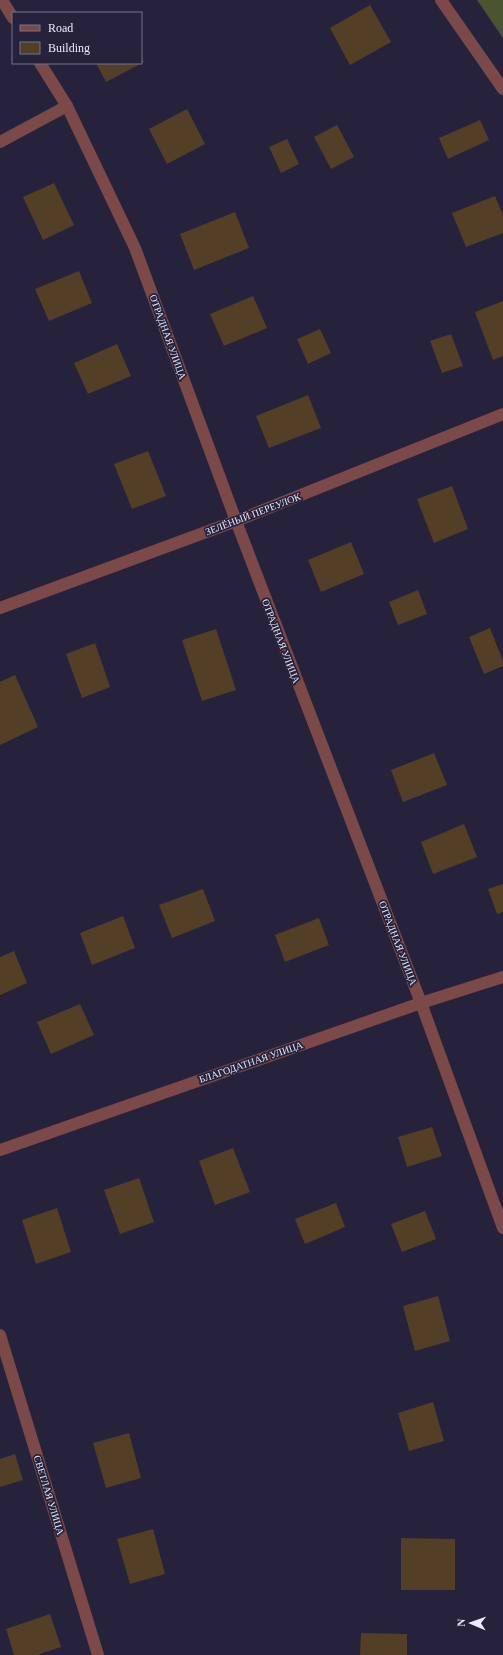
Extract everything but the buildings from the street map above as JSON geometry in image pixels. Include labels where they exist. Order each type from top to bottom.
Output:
[{"type":"street","points":[[2,0],[12,16]]},
{"type":"street","points":[[441,0],[503,89]]},
{"type":"street","name":"ОТРАДНАЯ УЛИЦА","points":[[41,64],[67,106],[135,248],[236,522],[421,1003],[503,1228]]},
{"type":"street","points":[[0,142],[67,106]]},
{"type":"street","name":"ЗЕЛЁНЫЙ ПЕРЕУЛОК","points":[[0,608],[236,522],[503,414]]},
{"type":"street","name":"БЛАГОДАТНАЯ УЛИЦА","points":[[0,1150],[421,1003],[503,977]]},
{"type":"street","name":"СВЕТЛАЯ УЛИЦА","points":[[0,1335],[98,1655]]},
{"type":"green space","points":[[477,0],[503,0],[503,38]]}]
